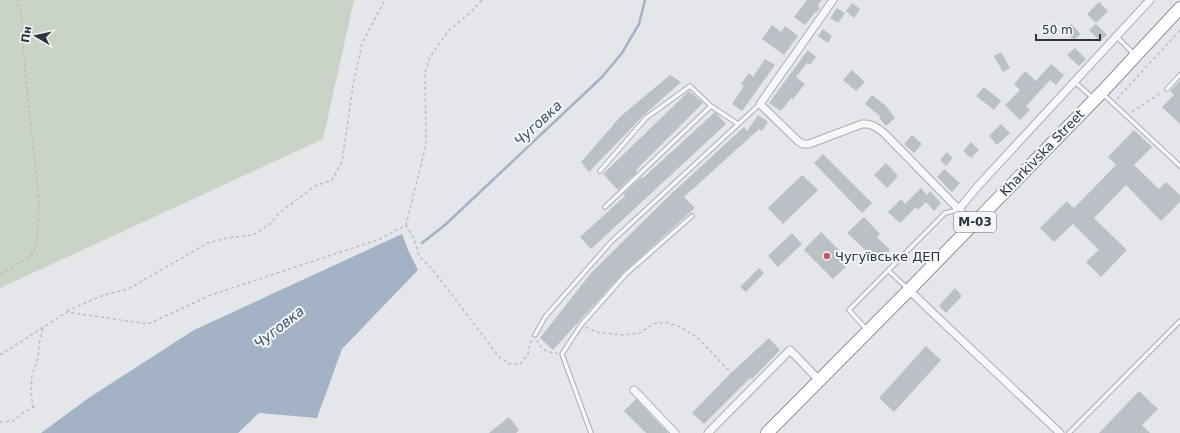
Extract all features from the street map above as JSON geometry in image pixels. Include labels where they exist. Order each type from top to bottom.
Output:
[{"type":"highway","name":"Kharkivska Street","points":[[767,433],[1098,96],[1180,8]]},
{"type":"street","points":[[833,0],[760,104],[798,142],[803,144],[809,144],[862,124],[868,123],[874,126],[884,133],[973,224]]},
{"type":"street","points":[[959,209],[978,186],[1150,0]]},
{"type":"street","points":[[909,290],[1060,433]]},
{"type":"street","points":[[708,433],[790,350],[819,380]]},
{"type":"street","points":[[634,390],[675,433]]},
{"type":"lane","points":[[1116,36],[1136,56]]},
{"type":"lane","points":[[1167,88],[1180,75]]},
{"type":"lane","points":[[1075,82],[1113,103],[1180,166]]},
{"type":"lane","points":[[600,171],[646,118],[690,86],[711,106],[738,124]]},
{"type":"lane","points":[[535,335],[545,317],[611,242],[760,104]]},
{"type":"lane","points":[[605,207],[711,106]]},
{"type":"lane","points":[[868,331],[849,310],[945,213],[959,209]]},
{"type":"lane","points":[[591,433],[562,354],[581,325],[626,274],[692,216]]},
{"type":"lane","points":[[889,271],[909,290]]},
{"type":"lane","points":[[1069,433],[1180,321]]},
{"type":"path","points":[[0,274],[31,256],[37,244],[39,200],[25,72],[21,10],[17,0]]},
{"type":"path","points":[[0,355],[67,312],[101,296],[128,289],[208,243],[227,238],[253,235],[270,224],[278,213],[315,186],[332,180],[342,162],[353,86],[362,43],[385,0]]},
{"type":"path","points":[[482,0],[471,12],[449,30],[430,57],[425,73],[426,145],[406,225],[414,239],[418,256],[431,268],[498,357],[510,364],[520,364],[528,354],[530,343],[535,335]]},
{"type":"path","points":[[1113,103],[1180,30]]},
{"type":"path","points":[[1127,116],[1167,88]]},
{"type":"path","points":[[67,312],[148,324],[211,295],[380,239],[406,225]]},
{"type":"path","points":[[581,325],[596,332],[622,335],[640,333],[653,324],[665,322],[681,327],[699,339],[726,368],[738,376],[750,390]]},
{"type":"path","points":[[33,408],[31,391],[32,375],[38,358],[39,344],[43,327]]},
{"type":"path","points":[[535,335],[540,346],[547,352],[562,354]]},
{"type":"path","points":[[0,422],[13,421],[36,406]]},
{"type":"shaded area","points":[[0,0],[354,0],[323,139],[0,288]]},
{"type":"water","points":[[402,234],[418,270],[342,349],[317,418],[259,413],[238,433],[41,433],[90,397],[194,330]]},
{"type":"building","points":[[807,0],[822,0],[818,5],[820,8],[805,25],[794,17]]},
{"type":"building","points":[[1099,2],[1108,11],[1096,23],[1087,14]]},
{"type":"building","points":[[852,3],[860,9],[854,18],[846,11]]},
{"type":"building","points":[[837,8],[845,13],[838,23],[830,18]]},
{"type":"building","points":[[1071,24],[1081,34],[1074,40],[1065,30]]},
{"type":"building","points":[[1096,24],[1107,35],[1100,41],[1089,30]]},
{"type":"building","points":[[772,25],[781,32],[785,26],[798,36],[784,55],[762,39]]},
{"type":"building","points":[[823,29],[832,36],[828,43],[818,36]]},
{"type":"building","points":[[1075,48],[1086,59],[1079,66],[1067,55]]},
{"type":"building","points":[[808,50],[816,57],[810,65],[807,63],[796,77],[805,84],[781,111],[769,103]]},
{"type":"building","points":[[1001,52],[1010,68],[1003,72],[994,56]]},
{"type":"building","points":[[765,59],[775,65],[742,111],[732,104],[744,86],[741,84],[749,73],[753,77]]},
{"type":"building","points":[[1051,64],[1064,75],[1056,85],[1050,80],[1026,106],[1030,110],[1020,120],[1005,105],[1020,90],[1014,84],[1025,71],[1036,81]]},
{"type":"building","points":[[852,70],[865,82],[856,91],[843,80]]},
{"type":"building","points":[[670,75],[681,82],[643,116],[589,172],[581,162],[621,116]]},
{"type":"building","points":[[1180,81],[1180,124],[1162,107],[1174,95],[1170,91]]},
{"type":"building","points":[[984,87],[1001,101],[994,110],[976,96]]},
{"type":"building","points":[[689,91],[703,103],[618,190],[603,174]]},
{"type":"building","points":[[872,95],[885,105],[895,118],[886,126],[879,118],[881,117],[865,104]]},
{"type":"building","points":[[715,112],[726,124],[591,249],[580,237],[625,196],[623,194],[642,177],[643,178]]},
{"type":"building","points":[[758,115],[768,122],[762,131],[759,129],[684,197],[695,208],[624,272],[553,350],[540,338],[591,273],[672,193],[744,127],[747,131]]},
{"type":"building","points":[[1001,124],[1010,133],[997,145],[989,136]]},
{"type":"building","points":[[1134,130],[1152,147],[1134,165],[1159,189],[1166,182],[1180,195],[1180,202],[1161,221],[1126,185],[1094,218],[1127,250],[1101,277],[1086,262],[1099,250],[1073,224],[1054,242],[1040,228],[1067,201],[1074,208],[1116,165],[1108,157]]},
{"type":"building","points":[[912,135],[922,144],[914,153],[904,144]]},
{"type":"building","points":[[971,142],[979,150],[971,158],[963,151]]},
{"type":"building","points":[[947,152],[953,158],[946,166],[940,160]]},
{"type":"building","points":[[823,154],[872,203],[862,213],[814,163]]},
{"type":"building","points":[[886,163],[898,176],[887,188],[874,175]]},
{"type":"building","points":[[944,169],[960,183],[952,192],[937,177]]},
{"type":"building","points":[[802,175],[818,190],[783,224],[768,208]]},
{"type":"building","points":[[921,188],[927,195],[930,191],[941,203],[934,211],[926,202],[918,210],[916,207],[900,223],[888,212],[901,199],[905,204]]},
{"type":"building","points":[[864,217],[880,234],[877,237],[890,250],[878,262],[847,233]]},
{"type":"building","name":"Чугуївське ДЕП","points":[[821,232],[851,262],[833,279],[804,250]]},
{"type":"building","points":[[792,233],[802,244],[778,267],[768,256]]},
{"type":"building","points":[[759,268],[764,273],[746,292],[740,287]]},
{"type":"building","points":[[955,288],[962,296],[946,313],[939,306]]},
{"type":"building","points":[[769,338],[780,350],[752,379],[750,378],[704,424],[692,413],[731,373]]},
{"type":"building","points":[[926,346],[941,360],[894,412],[879,398]]},
{"type":"building","points":[[1139,391],[1158,409],[1142,425],[1150,433],[1099,433]]},
{"type":"building","points":[[636,399],[668,433],[646,433],[624,411]]},
{"type":"building","points":[[509,417],[519,430],[516,433],[489,433]]},
{"type":"waterway","name":"Чуговка","points":[[422,243],[445,225],[602,77],[622,53],[639,24],[645,0]]},
{"type":"place","name":"Чугуївське ДЕП","points":[[827,256]]}]
